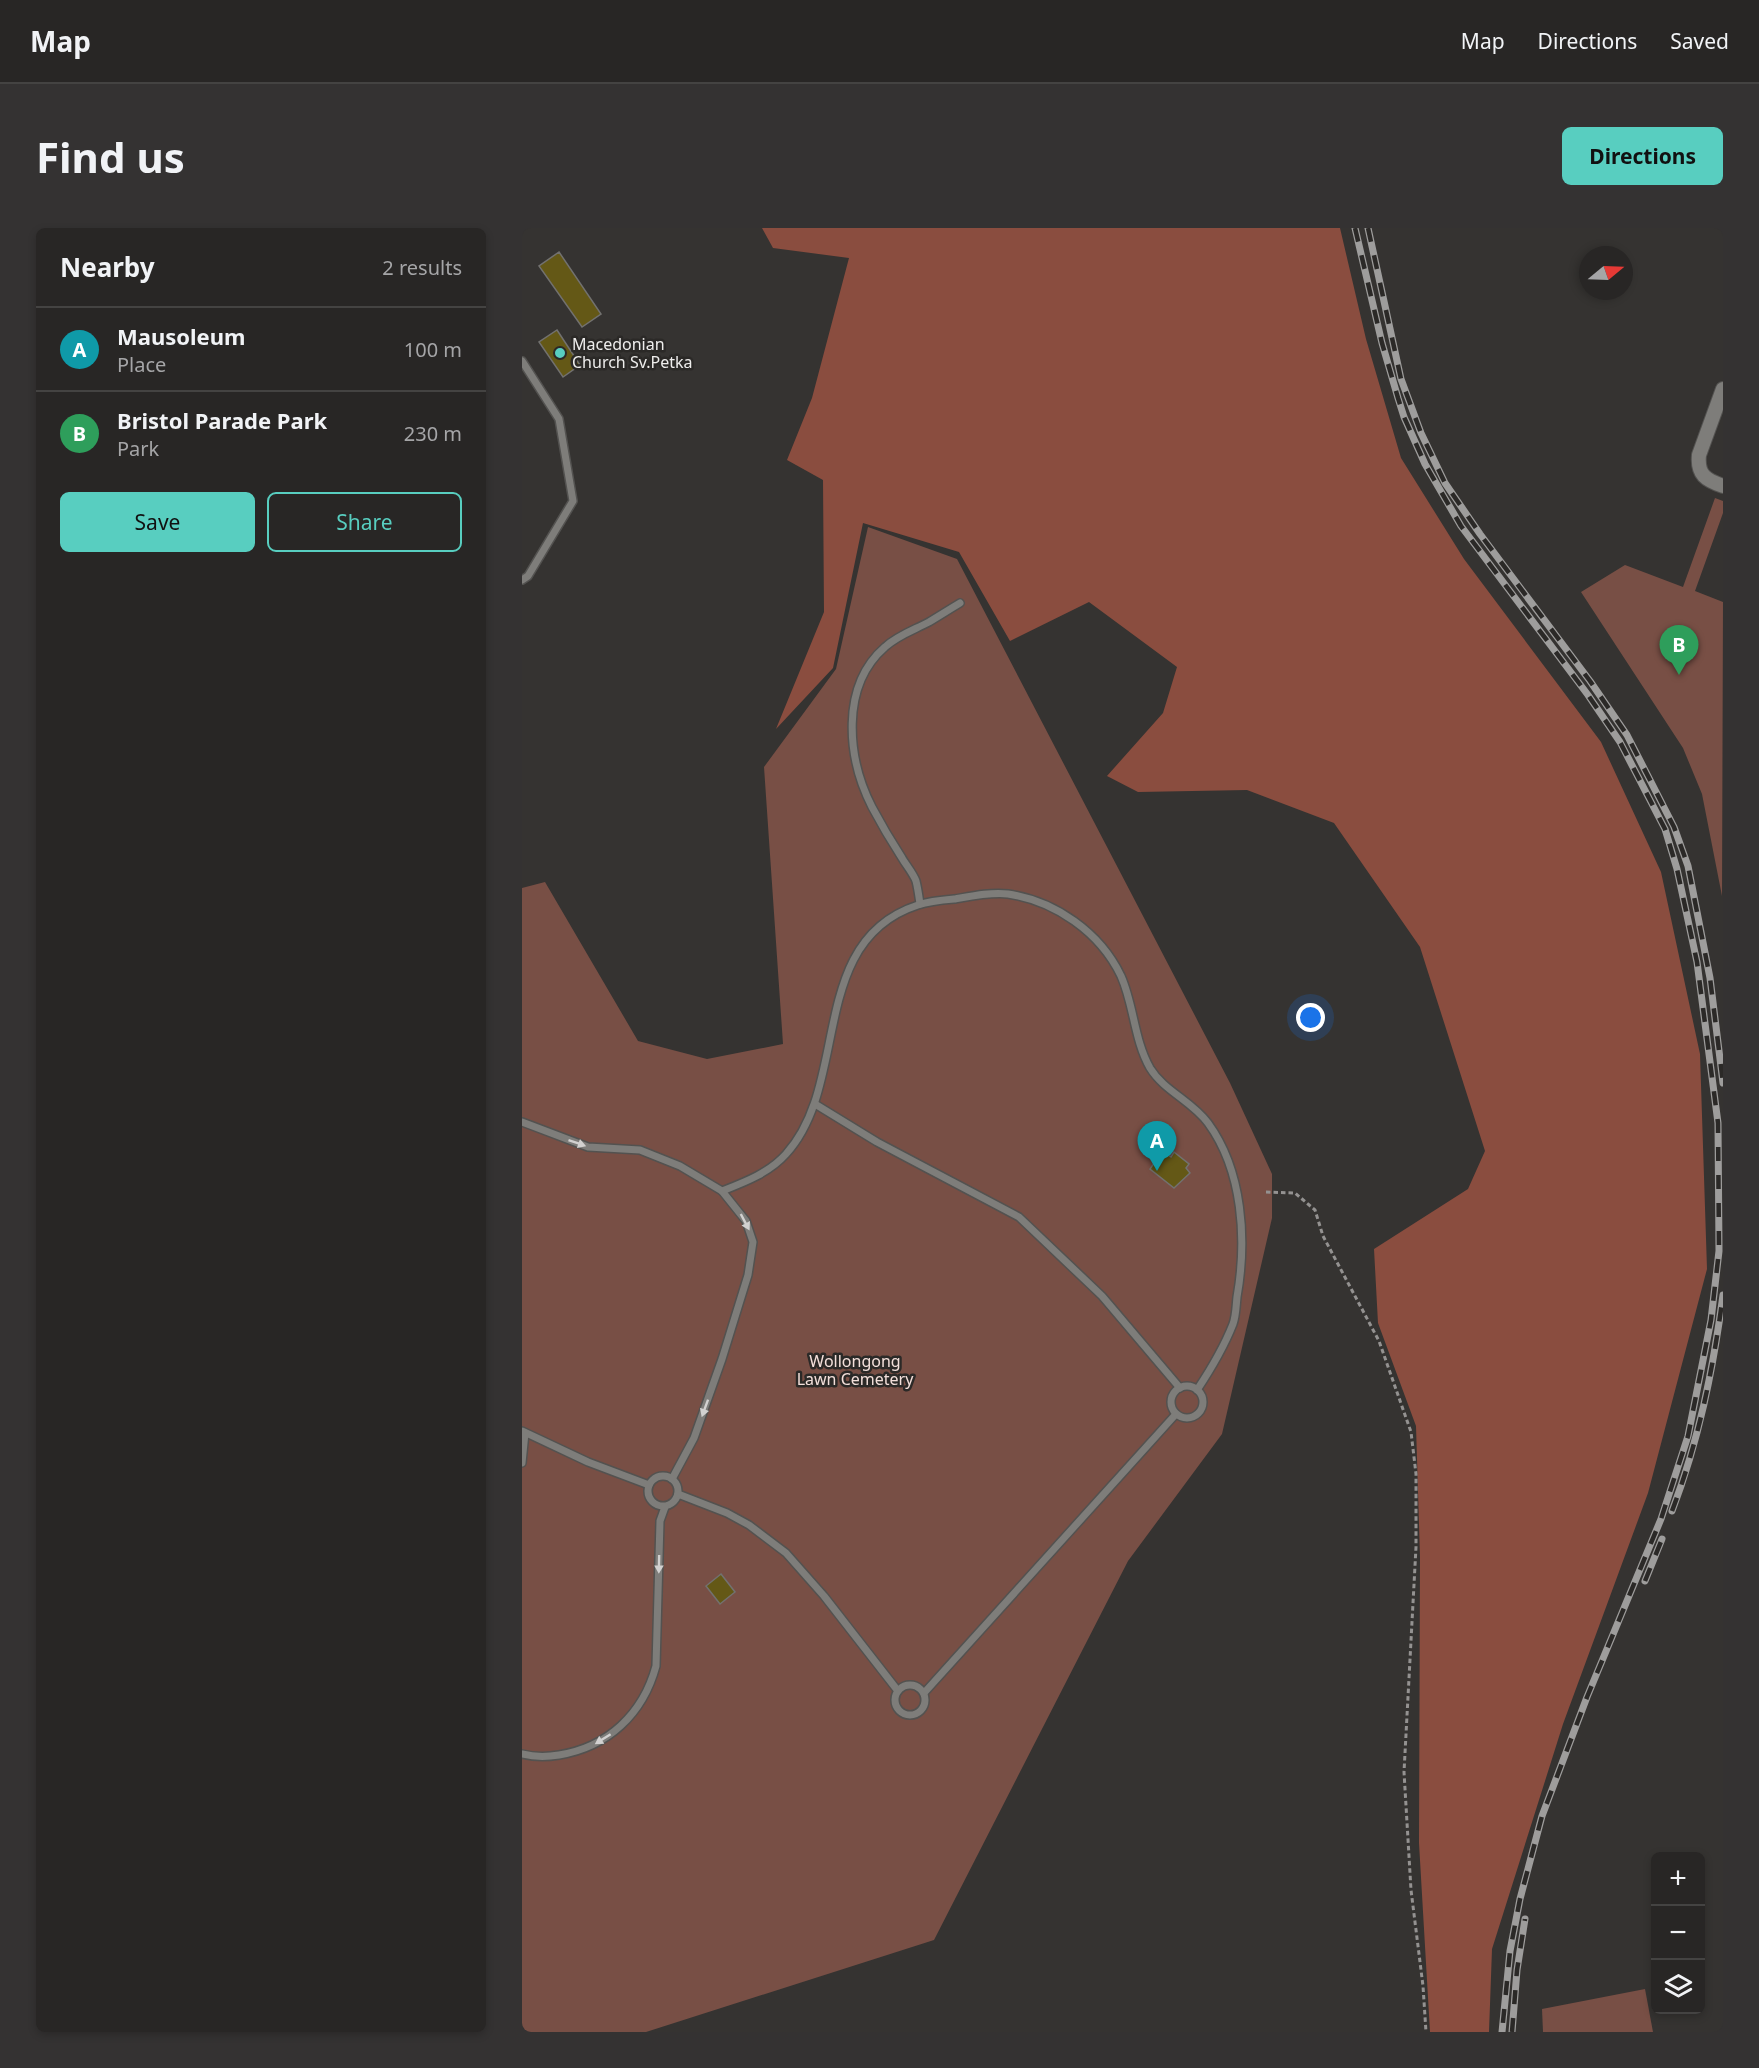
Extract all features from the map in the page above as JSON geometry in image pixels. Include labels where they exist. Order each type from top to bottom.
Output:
[{"type":"street","points":[[1723,389],[1698,464],[1706,478],[1723,486]]},
{"type":"lane","points":[[522,361],[559,419],[573,501],[528,576],[522,580]]},
{"type":"lane","points":[[920,904],[915,880],[872,808],[862,785],[856,765],[852,727],[855,695],[862,675],[885,647],[899,636],[960,603]]},
{"type":"lane","points":[[722,1191],[757,1177],[786,1155],[797,1139],[815,1104],[838,1000],[851,967],[865,941],[878,928],[891,917],[920,904],[984,894],[1006,894],[1038,901],[1054,908],[1084,929],[1112,960],[1121,977],[1139,1039],[1150,1067],[1164,1085],[1206,1119],[1221,1141],[1231,1169],[1239,1205],[1242,1242],[1241,1276],[1233,1322],[1209,1372],[1197,1390]]},
{"type":"lane","points":[[815,1104],[877,1142],[1019,1217],[1102,1296],[1180,1388]]},
{"type":"lane","points":[[522,1122],[588,1147],[640,1150],[680,1166],[722,1191],[746,1221],[753,1242],[748,1275],[694,1438],[672,1479]]},
{"type":"lane","points":[[1186,1386],[1197,1390],[1203,1401],[1199,1412],[1188,1418],[1176,1414],[1172,1407],[1171,1400],[1180,1388],[1186,1386]]},
{"type":"lane","points":[[924,1693],[1176,1414]]},
{"type":"lane","points":[[522,1463],[523,1432],[588,1462],[649,1485]]},
{"type":"lane","points":[[662,1476],[672,1479],[677,1485],[678,1494],[671,1504],[660,1507],[651,1501],[647,1491],[649,1485],[651,1481],[662,1476]]},
{"type":"lane","points":[[678,1494],[727,1513],[749,1525],[786,1553],[825,1596],[898,1691]]},
{"type":"lane","points":[[522,1754],[551,1756],[572,1753],[593,1746],[618,1729],[632,1716],[643,1700],[651,1683],[657,1657],[660,1521],[665,1507]]},
{"type":"lane","points":[[911,1685],[916,1686],[924,1693],[925,1705],[922,1710],[918,1714],[906,1715],[897,1708],[895,1696],[898,1691],[911,1685]]},
{"type":"path","points":[[1266,1192],[1295,1193],[1315,1210],[1323,1236],[1379,1341],[1411,1432],[1416,1474],[1416,1547],[1404,1772],[1411,1890],[1424,1986],[1426,2032]]},
{"type":"green space","points":[[1715,498],[1723,501],[1723,513],[1695,591],[1723,602],[1722,896],[1702,794],[1683,748],[1581,592],[1625,565],[1683,587]]},
{"type":"green space","name":"Wollongong Lawn Cemetery","points":[[868,527],[957,559],[1230,1083],[1272,1174],[1272,1218],[1222,1434],[1128,1561],[934,1940],[646,2032],[522,2032],[522,888],[545,882],[638,1041],[707,1059],[783,1044],[764,767],[836,669]]},
{"type":"green space","points":[[1645,1989],[1653,2032],[1543,2032],[1542,2009]]},
{"type":"shaded area","points":[[762,228],[1340,228],[1366,339],[1401,458],[1464,559],[1601,742],[1661,872],[1700,1054],[1707,1269],[1648,1493],[1563,1724],[1492,1949],[1489,2032],[1430,2032],[1419,1843],[1420,1557],[1416,1426],[1378,1323],[1374,1249],[1468,1189],[1485,1151],[1420,947],[1334,823],[1247,790],[1138,792],[1107,776],[1163,713],[1177,667],[1089,602],[1010,641],[959,552],[863,523],[833,668],[776,729],[824,612],[823,480],[787,460],[812,398],[849,258],[773,248]]},
{"type":"building","points":[[559,252],[601,314],[582,327],[539,266]]},
{"type":"building","name":"Macedonian Church Sv.Petka","points":[[557,330],[580,365],[563,377],[539,342]]},
{"type":"building","points":[[1162,1151],[1171,1157],[1174,1152],[1189,1164],[1186,1168],[1190,1173],[1174,1188],[1150,1169]]},
{"type":"building","points":[[721,1574],[735,1592],[720,1604],[706,1586]]},
{"type":"railway","points":[[1355,228],[1382,343],[1398,398],[1425,464],[1461,526],[1588,695],[1620,742],[1665,829],[1677,869],[1697,962],[1718,1123],[1719,1251],[1711,1320],[1688,1436],[1661,1519],[1587,1697],[1542,1816],[1520,1899],[1510,1951],[1502,2032]]},
{"type":"railway","points":[[1368,228],[1401,379],[1421,433],[1445,483],[1627,735],[1674,827],[1688,866],[1710,978],[1723,1083]]},
{"type":"railway","points":[[1672,1511],[1690,1458],[1704,1404],[1723,1295]]},
{"type":"railway","points":[[1645,1581],[1662,1539]]},
{"type":"railway","points":[[1512,2032],[1517,1970],[1525,1919]]},
{"type":"place","name":"Macedonian Church Sv.Petka","points":[[560,353]]},
{"type":"place","name":"Bristol Parade Park","points":[[1679,675]]},
{"type":"place","name":"Mausoleum","points":[[1157,1171]]}]
